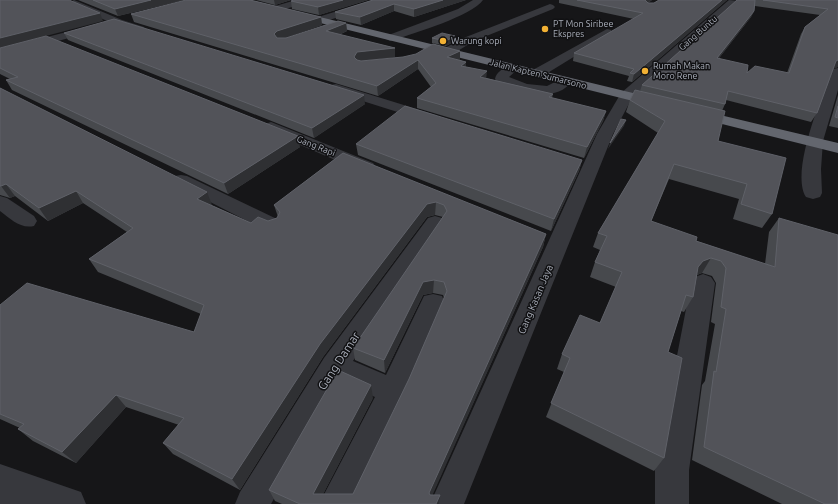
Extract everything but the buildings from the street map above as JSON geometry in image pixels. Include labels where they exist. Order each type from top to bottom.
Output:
[{"type":"highway","name":"Jalan Kapten Sumarsono","points":[[239,0],[275,9],[318,26],[337,25],[671,107]]},
{"type":"highway","points":[[686,110],[838,148]]},
{"type":"street","points":[[275,9],[306,0]]},
{"type":"street","points":[[318,26],[383,0]]},
{"type":"street","points":[[390,38],[461,11],[478,0]]},
{"type":"street","name":"Gang Buntu","points":[[626,96],[733,1]]},
{"type":"street","points":[[72,2],[118,22],[156,33]]},
{"type":"street","points":[[447,52],[470,40],[550,7]]},
{"type":"street","points":[[0,52],[133,18]]},
{"type":"street","points":[[536,74],[607,32]]},
{"type":"street","points":[[51,39],[73,47]]},
{"type":"street","points":[[0,42],[14,49]]},
{"type":"street","points":[[418,56],[431,48]]},
{"type":"street","points":[[513,68],[502,76],[502,79],[518,86],[551,90],[566,81]]},
{"type":"street","points":[[813,194],[812,165],[814,142],[838,72]]},
{"type":"street","points":[[324,85],[446,122]]},
{"type":"street","name":"Gang Kasan Jaya","points":[[448,504],[551,241],[583,164],[605,134],[626,96]]},
{"type":"street","name":"Gang Rapi","points":[[256,121],[381,172]]},
{"type":"street","points":[[164,172],[272,225]]},
{"type":"street","points":[[0,202],[27,221]]},
{"type":"street","name":"Gang Damar","points":[[252,504],[334,366],[435,223]]},
{"type":"street","points":[[672,504],[672,470],[703,284]]},
{"type":"street","points":[[336,504],[393,391],[433,303]]},
{"type":"street","points":[[334,366],[393,391]]},
{"type":"street","points":[[7,491],[69,504]]},
{"type":"place","name":"PT Mon Siribee Ekspres","points":[[545,29]]},
{"type":"place","name":"Warung kopi","points":[[443,41]]},
{"type":"place","name":"Rumah Makan Moro Rene","points":[[645,71]]}]
